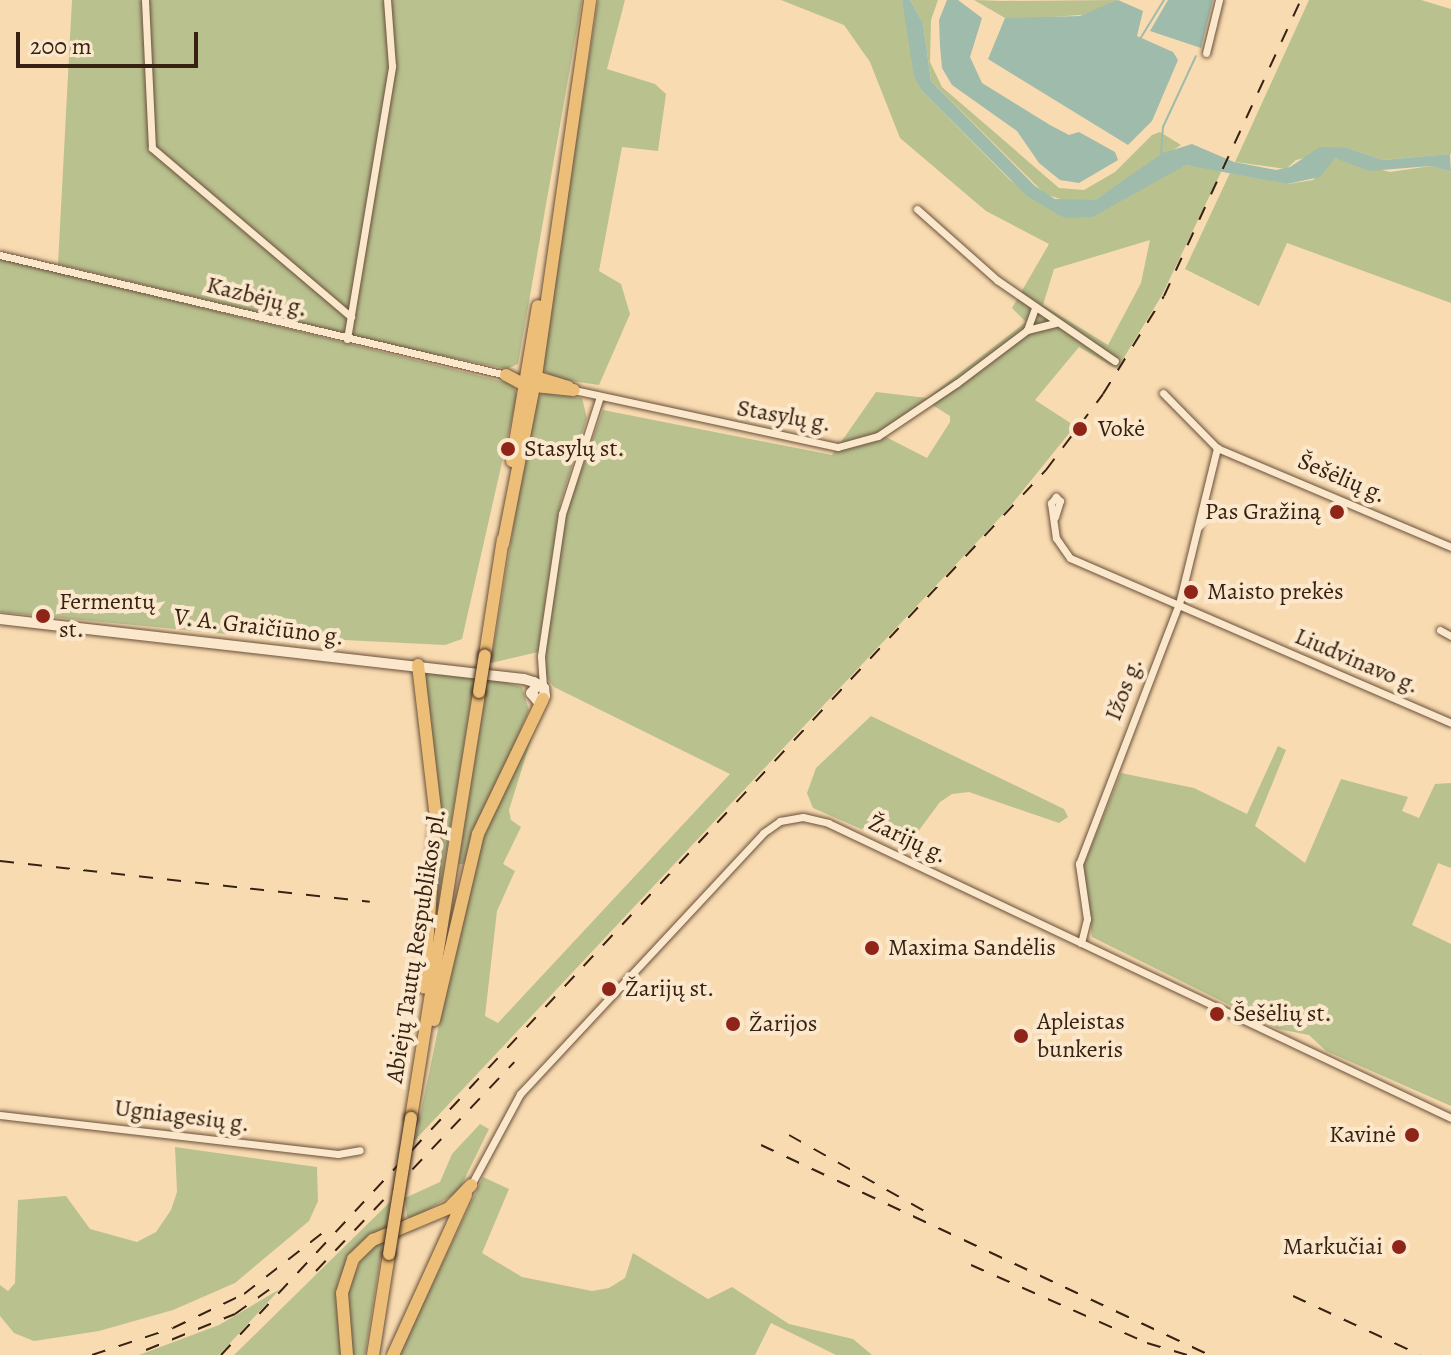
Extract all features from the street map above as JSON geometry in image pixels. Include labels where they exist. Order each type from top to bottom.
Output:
[{"type":"highway","name":"Abiejų Tautų Respublikos pl.","points":[[373,1355],[590,0]]},
{"type":"highway","points":[[506,375],[574,390]]},
{"type":"highway","points":[[418,665],[436,818],[422,1048]]},
{"type":"highway","points":[[419,1065],[478,834],[537,689]]},
{"type":"highway","points":[[347,1355],[342,1293],[353,1259],[373,1240],[437,1214],[471,1185]]},
{"type":"highway","points":[[393,1355],[471,1185]]},
{"type":"highway","points":[[437,1214],[447,1216],[451,1226]]},
{"type":"highway","points":[[376,1338],[389,1348],[398,1340]]},
{"type":"main road","name":"V. A. Graičiūno g.","points":[[0,619],[418,665],[513,678],[537,689]]},
{"type":"street","points":[[145,0],[152,148],[351,317]]},
{"type":"street","points":[[347,339],[392,66],[387,0]]},
{"type":"street","points":[[1206,53],[1219,0]]},
{"type":"street","points":[[917,209],[1035,308],[1115,361]]},
{"type":"street","name":"Kazbėjų g.","points":[[0,255],[506,375]]},
{"type":"street","points":[[1027,330],[1035,308]]},
{"type":"street","points":[[1027,330],[1058,323]]},
{"type":"street","name":"Stasylų g.","points":[[574,390],[838,447],[894,426],[1027,330]]},
{"type":"street","points":[[1163,393],[1217,448]]},
{"type":"street","points":[[537,689],[562,514],[600,396]]},
{"type":"street","name":"Šešėlių g.","points":[[1217,448],[1451,547]]},
{"type":"street","name":"Ižos g.","points":[[1081,943],[1087,919],[1079,864],[1179,604],[1217,448]]},
{"type":"street","name":"Liudvinavo g.","points":[[1055,517],[1056,538],[1065,555],[1451,723]]},
{"type":"street","points":[[1440,630],[1451,636]]},
{"type":"street","name":"Žarijų g.","points":[[471,1185],[520,1094],[763,833],[780,821],[803,817],[828,823],[1451,1118]]},
{"type":"street","name":"Ugniagesių g.","points":[[0,1115],[338,1154],[360,1150]]},
{"type":"green space","points":[[72,0],[582,0],[518,364],[507,369],[410,349],[58,264]]},
{"type":"green space","points":[[598,0],[625,0],[607,69],[655,84],[666,94],[658,151],[622,147],[599,271],[621,284],[630,314],[599,385],[552,378],[541,366]]},
{"type":"green space","points":[[781,0],[902,0],[922,91],[1010,180],[1064,218],[1186,165],[1222,170],[1162,295],[1117,369],[1079,347],[1035,400],[1075,426],[1007,510],[415,1140],[475,853],[534,730],[509,810],[511,820],[521,827],[503,864],[515,871],[497,911],[485,1016],[498,1023],[730,774],[554,687],[546,677],[546,638],[565,516],[603,410],[832,455],[876,392],[927,398],[1026,322],[1012,308],[1049,244],[986,211],[900,138],[870,62],[844,25]],"holes":[[[1150,240],[1141,283],[1108,345],[1043,305],[1054,269]],[[931,404],[950,416],[950,422],[927,458],[884,436]]]},
{"type":"green space","points":[[910,0],[938,0],[931,20],[930,62],[942,87],[1059,188],[1084,190],[1115,172],[1152,135],[1160,132],[1181,145],[1095,200],[1069,202],[1045,194],[931,81],[923,23]]},
{"type":"green space","points":[[974,0],[1118,0],[1094,14],[1023,19],[1005,18]]},
{"type":"green space","points":[[1309,0],[1421,0],[1451,9],[1451,154],[1383,160],[1348,148],[1296,160],[1286,169],[1235,162]]},
{"type":"green space","points":[[1335,158],[1390,172],[1431,166],[1451,172],[1451,303],[1287,243],[1259,306],[1185,269],[1230,173],[1288,184],[1313,180]]},
{"type":"green space","points":[[0,258],[513,384],[517,396],[462,639],[445,645],[226,634],[0,612]]},
{"type":"green space","points":[[544,393],[582,398],[587,418],[560,504],[538,652],[491,663],[534,401]]},
{"type":"green space","points":[[429,672],[475,677],[433,934],[440,816],[423,675]]},
{"type":"green space","points":[[488,678],[522,687],[529,710],[464,864],[458,864]]},
{"type":"green space","points":[[871,716],[1064,809],[1068,817],[1059,823],[969,792],[952,794],[940,802],[911,841],[900,846],[813,808],[807,793],[816,768]]},
{"type":"green space","points":[[1278,746],[1286,750],[1255,826],[1305,863],[1341,779],[1408,797],[1402,811],[1419,818],[1435,784],[1451,783],[1451,868],[1438,863],[1412,925],[1451,944],[1451,1106],[1326,1051],[1309,1035],[1278,1029],[1092,937],[1083,867],[1121,773],[1194,788],[1247,814]]},
{"type":"green space","points":[[480,1124],[489,1129],[458,1192],[412,1219],[407,1217],[405,1198],[440,1182],[452,1154]]},
{"type":"green space","points":[[175,1147],[317,1167],[318,1201],[309,1221],[235,1283],[173,1310],[99,1331],[34,1341],[14,1333],[0,1316],[0,1285],[8,1291],[15,1283],[18,1200],[66,1196],[90,1229],[137,1242],[156,1232],[171,1210],[177,1192]]},
{"type":"green space","points":[[483,1177],[509,1189],[482,1253],[522,1277],[592,1291],[609,1288],[625,1278],[633,1253],[708,1299],[732,1287],[789,1324],[853,1339],[872,1355],[836,1355],[771,1323],[755,1355],[399,1355]]},
{"type":"green space","points":[[390,1202],[386,1228],[370,1236],[347,1263],[338,1282],[343,1355],[234,1355]]},
{"type":"green space","points":[[383,1241],[365,1355],[351,1355],[345,1294],[365,1252]]},
{"type":"green space","points":[[280,1289],[219,1355],[139,1355],[219,1325]]},
{"type":"shaded area","points":[[902,0],[910,0],[923,23],[931,81],[1035,186],[1055,199],[1095,200],[1163,153],[1192,144],[1234,162],[1276,170],[1290,167],[1320,147],[1348,148],[1383,160],[1450,154],[1451,172],[1431,166],[1369,171],[1335,158],[1320,177],[1287,184],[1186,165],[1092,217],[1064,218],[1027,196],[922,91],[914,76]]},
{"type":"shaded area","points":[[947,0],[958,0],[982,18],[970,57],[982,83],[1069,135],[1079,132],[1115,152],[1118,160],[1079,183],[1060,180],[1039,163],[1017,131],[952,85],[942,68],[940,46],[939,20]]},
{"type":"shaded area","points":[[1118,0],[1143,11],[1137,36],[1173,52],[1178,60],[1152,121],[1128,145],[988,59],[1005,18],[1080,16]]},
{"type":"shaded area","points":[[1168,0],[1213,0],[1201,48],[1150,31]]},
{"type":"waterway","points":[[1140,39],[1164,0]]},
{"type":"waterway","points":[[1161,155],[1163,127],[1196,56]]},
{"type":"railway","points":[[221,1355],[1046,470],[1103,394],[1164,296],[1301,0]]},
{"type":"railway","points":[[0,861],[370,902]]},
{"type":"railway","points":[[316,1271],[514,1062]]},
{"type":"railway","points":[[789,1135],[926,1212]]},
{"type":"railway","points":[[761,1145],[1209,1355]]},
{"type":"railway","points":[[92,1355],[173,1328],[244,1294],[330,1227]]},
{"type":"railway","points":[[971,1265],[1147,1343],[1187,1355]]},
{"type":"railway","points":[[146,1350],[235,1314],[277,1284]]},
{"type":"railway","points":[[1293,1296],[1420,1355]]},
{"type":"place","name":"Vokė","points":[[1080,429]]},
{"type":"place","name":"Stasylų st.","points":[[508,449]]},
{"type":"place","name":"Pas Gražiną","points":[[1337,512]]},
{"type":"place","name":"Maisto prekės","points":[[1191,592]]},
{"type":"place","name":"Fermentų st.","points":[[43,616]]},
{"type":"place","name":"Maxima Sandėlis","points":[[872,948]]},
{"type":"place","name":"Žarijų st.","points":[[609,989]]},
{"type":"place","name":"Šešėlių st.","points":[[1217,1014]]},
{"type":"place","name":"Žarijos","points":[[733,1024]]},
{"type":"place","name":"Apleistas bunkeris","points":[[1021,1036]]},
{"type":"place","name":"Kavinė","points":[[1412,1135]]},
{"type":"place","name":"Markučiai","points":[[1399,1247]]}]
